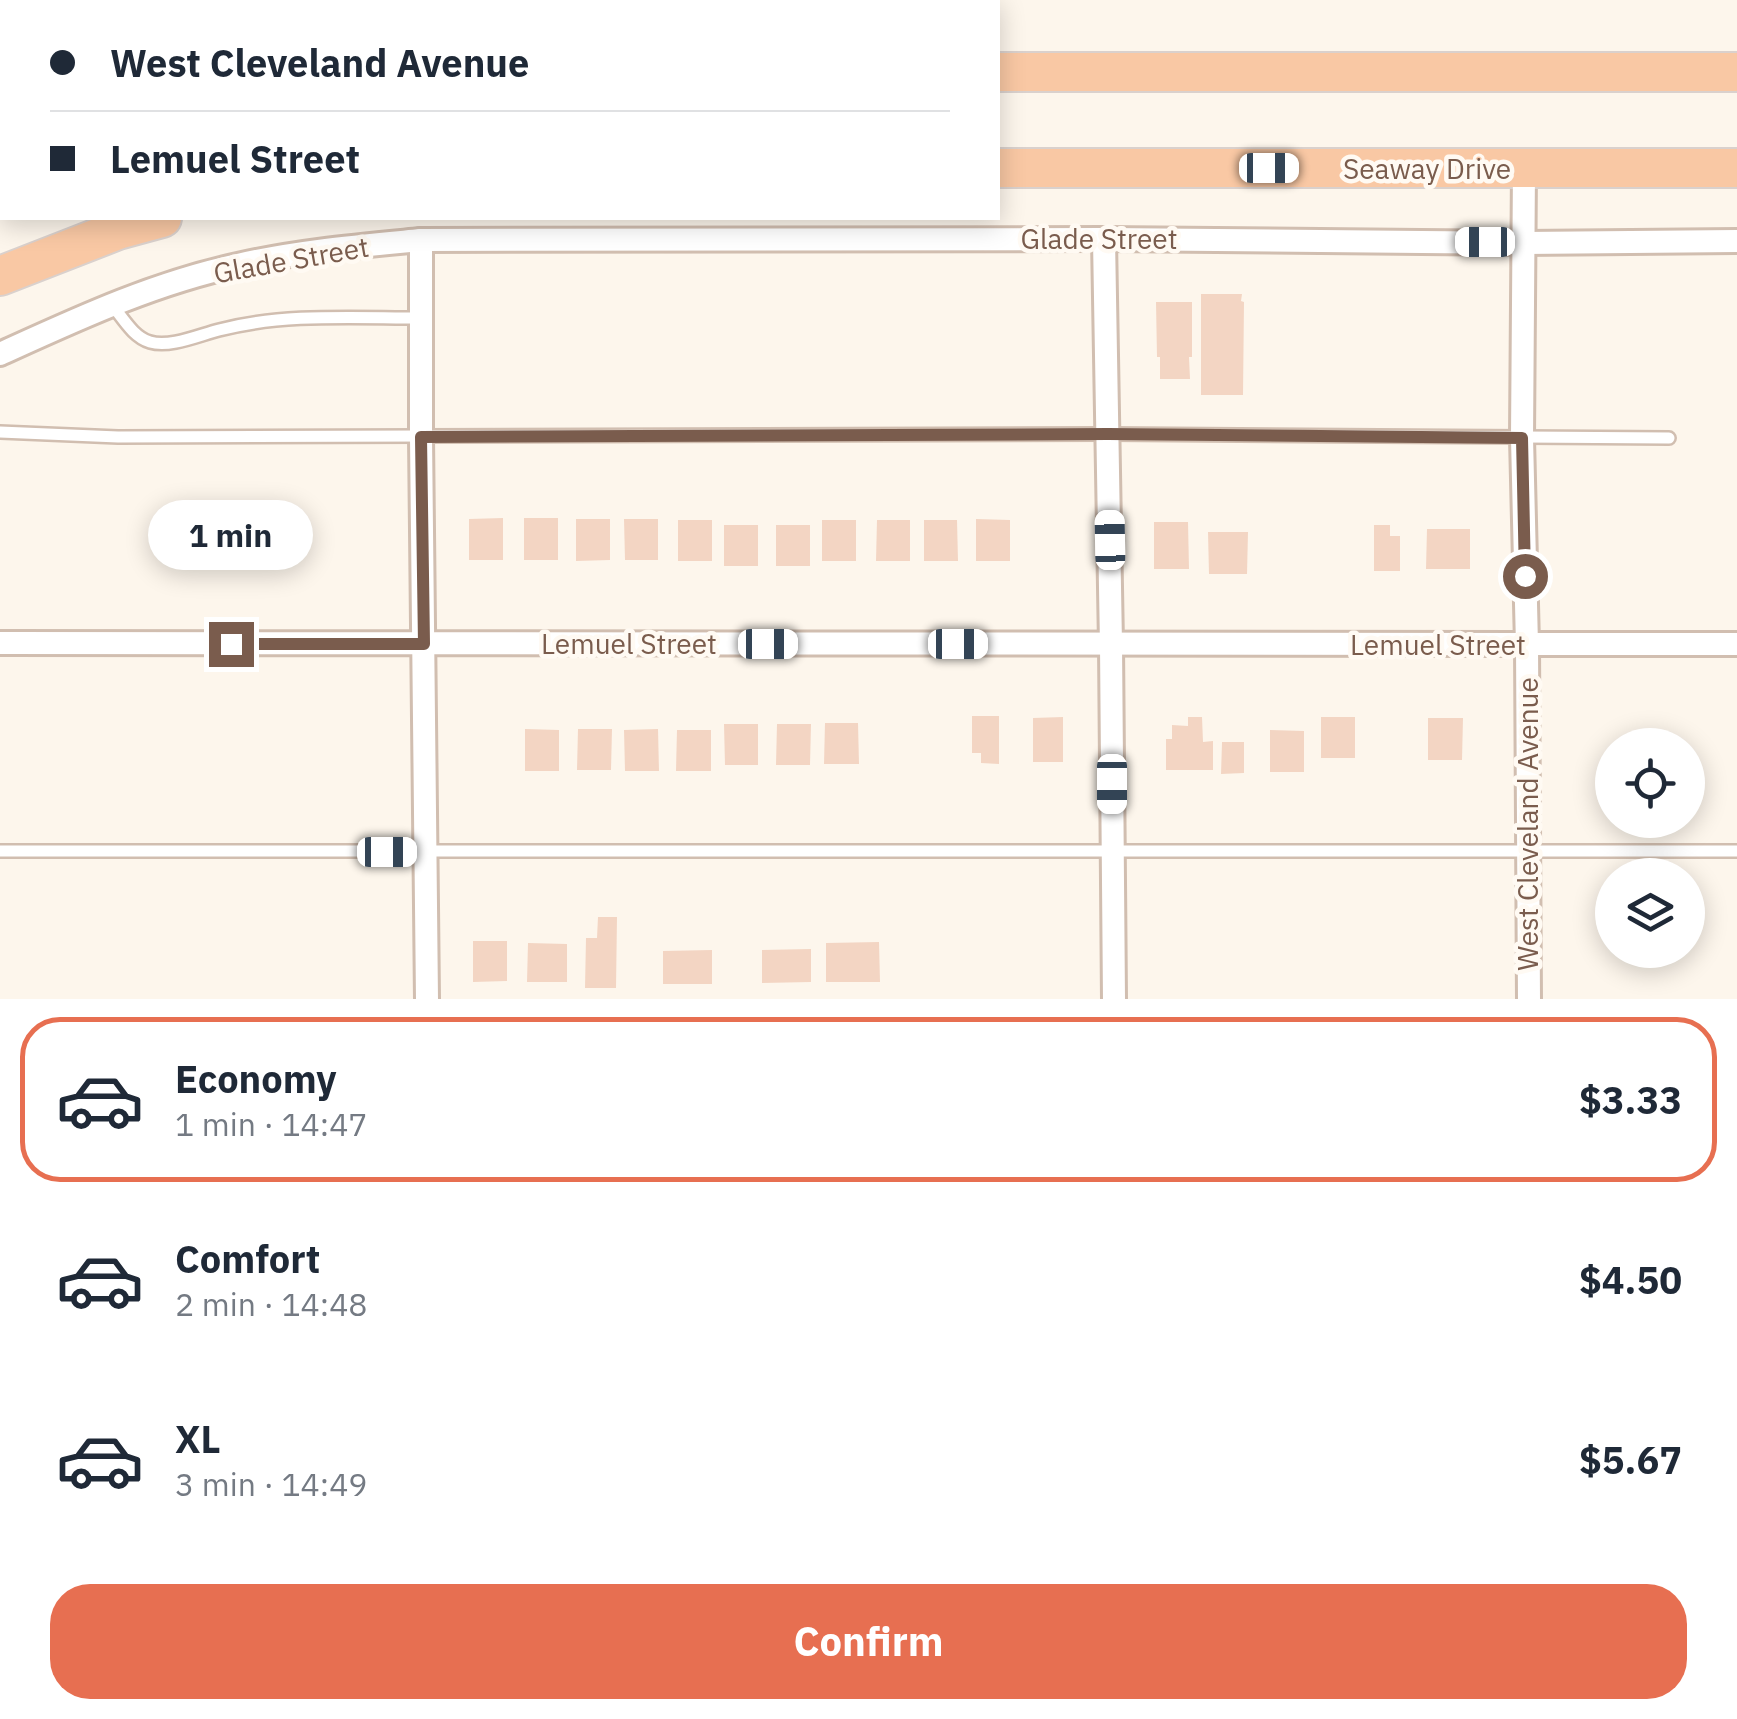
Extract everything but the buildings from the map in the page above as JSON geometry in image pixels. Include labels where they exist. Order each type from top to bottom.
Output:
[{"type":"highway","points":[[1000,72],[1737,72]]},
{"type":"highway","name":"Seaway Drive","points":[[1000,168],[1737,168]]},
{"type":"highway","points":[[0,253],[82,220]]},
{"type":"highway","points":[[0,276],[118,230],[155,220]]},
{"type":"street","name":"West Cleveland Avenue","points":[[1524,169],[1522,438],[1529,999]]},
{"type":"street","points":[[1104,239],[1114,999]]},
{"type":"street","name":"Glade Street","points":[[0,354],[157,288],[236,265],[326,249],[421,240],[1737,241]]},
{"type":"street","points":[[421,240],[427,999]]},
{"type":"street","name":"Lemuel Street","points":[[0,643],[1737,644]]},
{"type":"lane","points":[[112,305],[137,337],[154,344],[275,321],[421,318]]},
{"type":"lane","points":[[0,432],[118,437],[1108,434],[1669,438]]},
{"type":"lane","points":[[0,852],[1737,851]]},
{"type":"route","points":[[231,644],[424,644],[421,437],[1108,434],[1522,438],[1525,576]]}]
